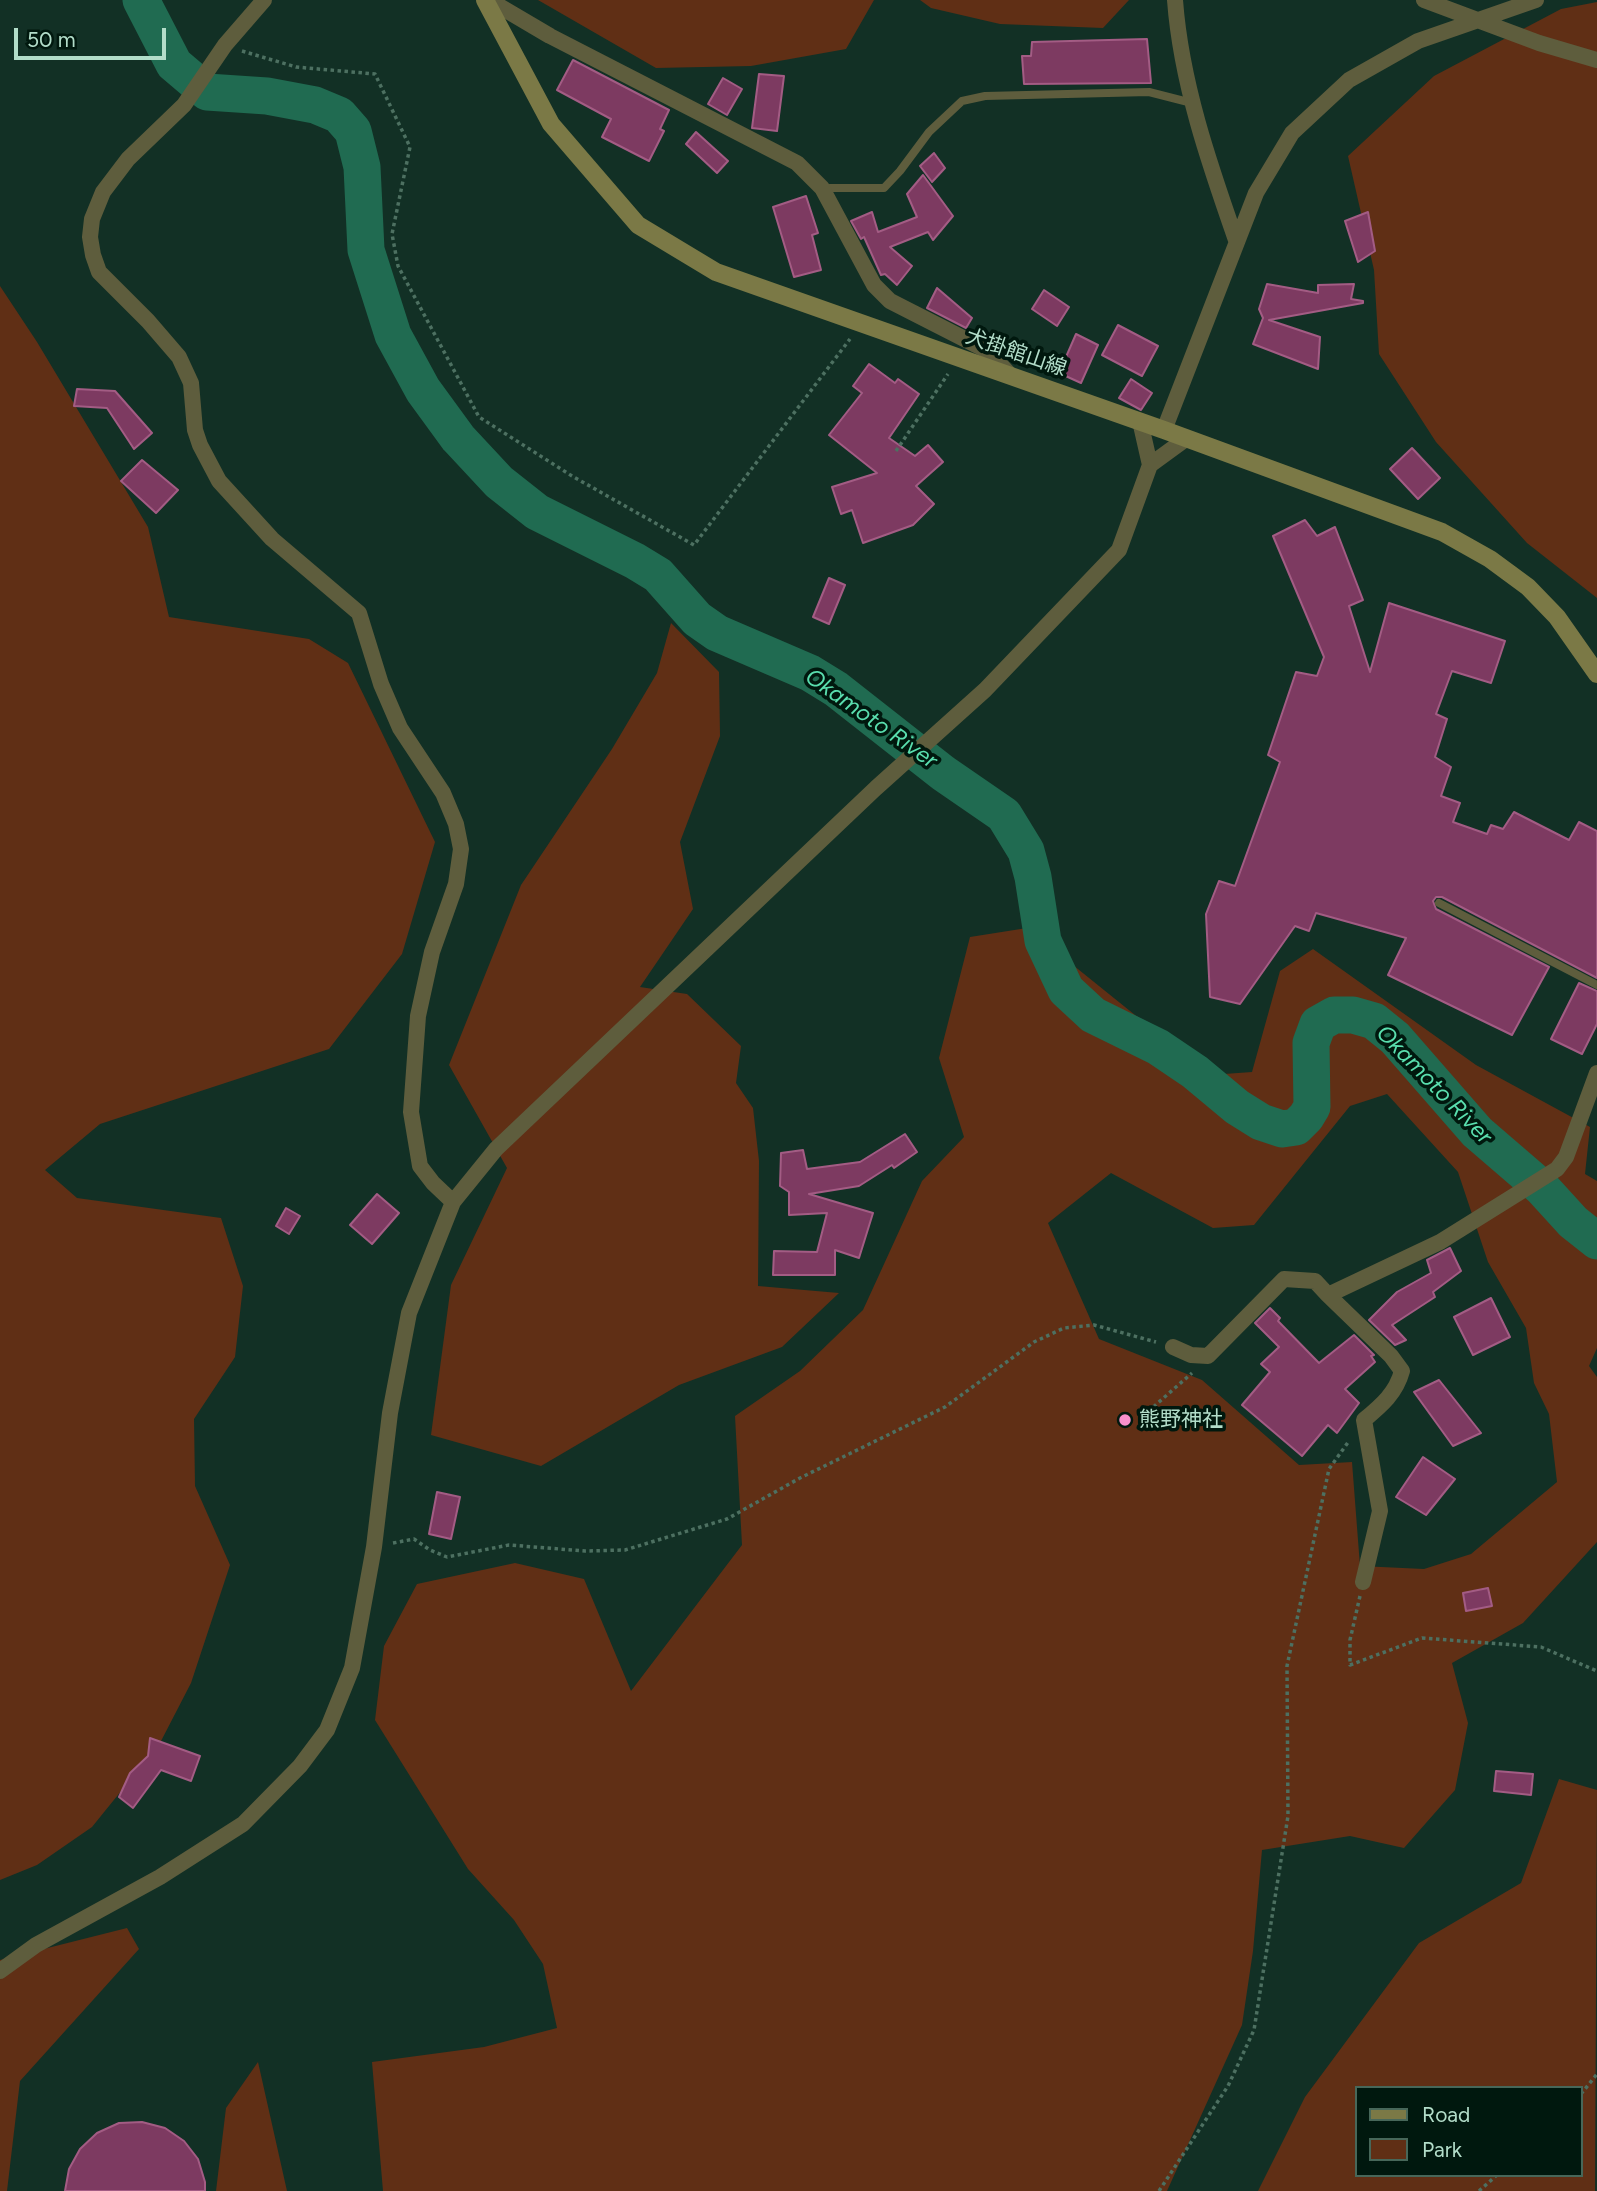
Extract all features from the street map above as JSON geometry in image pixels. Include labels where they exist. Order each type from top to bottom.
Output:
[{"type":"main road","name":"犬掛館山線","points":[[487,0],[551,124],[638,225],[716,272],[1164,429],[1442,532],[1490,559],[1528,587],[1558,617],[1597,674]]},
{"type":"street","points":[[264,0],[225,45],[184,105],[128,159],[103,192],[92,219],[90,237],[99,272],[179,357],[191,383],[195,430],[219,481],[272,540],[359,613],[380,684],[400,728],[443,793],[456,824],[461,849],[456,884],[432,953],[418,1016],[411,1112],[420,1167],[453,1202]]},
{"type":"street","points":[[487,0],[550,36],[797,163],[822,188],[874,285],[890,301],[988,351],[1010,375]]},
{"type":"street","points":[[1175,0],[1182,58],[1214,177],[1236,240]]},
{"type":"street","points":[[1424,0],[1539,43],[1597,60]]},
{"type":"street","points":[[1164,429],[1256,193],[1293,134],[1349,80],[1418,41],[1536,0]]},
{"type":"street","points":[[0,1971],[36,1945],[160,1877],[243,1824],[300,1766],[327,1730],[352,1668],[374,1547],[390,1413],[409,1313],[453,1202],[496,1149],[876,788],[985,691],[1119,550],[1150,465],[1140,421]]},
{"type":"street","points":[[1150,465],[1187,438]]},
{"type":"street","points":[[1328,1296],[1440,1242],[1557,1169],[1566,1157],[1597,1073]]},
{"type":"street","points":[[1173,1348],[1191,1355],[1208,1356],[1284,1279],[1315,1281],[1391,1356],[1402,1371],[1398,1385],[1388,1400],[1364,1420],[1380,1511],[1363,1581]]},
{"type":"lane","points":[[822,188],[884,188],[900,172],[929,132],[962,101],[985,96],[1149,92],[1195,103]]},
{"type":"lane","points":[[1439,903],[1597,985]]},
{"type":"path","points":[[225,45],[296,68],[375,74],[410,147],[391,234],[398,266],[479,417],[572,476],[694,545],[862,324]]},
{"type":"path","points":[[896,452],[959,358]]},
{"type":"path","points":[[374,1547],[414,1539],[447,1557],[509,1545],[584,1551],[625,1550],[727,1519],[800,1478],[945,1408],[1034,1342],[1064,1328],[1094,1325],[1173,1348]]},
{"type":"path","points":[[1143,1416],[1194,1371]]},
{"type":"path","points":[[1159,2191],[1228,2086],[1254,2030],[1288,1816],[1287,1666],[1329,1469],[1364,1420]]},
{"type":"path","points":[[1363,1581],[1350,1640],[1350,1665],[1422,1637],[1541,1647],[1597,1671]]},
{"type":"path","points":[[1583,2092],[1597,2074]]},
{"type":"path","points":[[1479,2191],[1495,2177]]},
{"type":"green space","points":[[538,0],[874,0],[846,49],[751,66],[656,68]]},
{"type":"green space","points":[[920,0],[1129,0],[1103,28],[1000,24],[931,8]]},
{"type":"green space","points":[[1597,2],[1597,598],[1527,543],[1436,442],[1379,354],[1374,270],[1348,156],[1434,76],[1561,9]]},
{"type":"green space","points":[[0,286],[37,342],[148,527],[169,617],[309,639],[348,663],[435,842],[402,954],[329,1049],[100,1124],[45,1170],[77,1198],[221,1218],[243,1286],[235,1357],[194,1419],[195,1486],[230,1565],[191,1683],[160,1743],[92,1827],[37,1865],[0,1880]]},
{"type":"green space","points":[[671,623],[719,672],[720,736],[680,842],[693,909],[640,987],[687,994],[741,1046],[736,1083],[753,1108],[759,1161],[758,1286],[839,1293],[782,1347],[679,1385],[541,1466],[431,1435],[451,1285],[507,1168],[449,1065],[521,885],[612,749],[657,673]]},
{"type":"green space","points":[[1027,928],[1135,1015],[1224,1074],[1252,1072],[1280,971],[1313,949],[1476,1065],[1590,1127],[1585,1174],[1597,1181],[1597,1348],[1589,1366],[1597,1377],[1597,1542],[1523,1623],[1452,1663],[1468,1723],[1455,1790],[1404,1848],[1350,1836],[1262,1850],[1253,1951],[1242,2025],[1167,2191],[383,2191],[372,2062],[484,2047],[557,2028],[543,1964],[514,1920],[468,1869],[375,1720],[384,1646],[417,1584],[515,1563],[584,1579],[631,1691],[742,1545],[735,1416],[800,1371],[863,1310],[922,1181],[964,1137],[939,1058],[970,937]],"holes":[[[1387,1094],[1458,1172],[1488,1262],[1526,1328],[1534,1383],[1549,1414],[1557,1482],[1471,1554],[1424,1569],[1360,1566],[1352,1462],[1299,1465],[1202,1380],[1099,1339],[1048,1223],[1111,1173],[1213,1228],[1254,1225],[1350,1106]]]},
{"type":"green space","points":[[1559,1779],[1597,1790],[1595,2191],[1258,2191],[1305,2097],[1419,1943],[1521,1883]]},
{"type":"green space","points":[[127,1928],[139,1949],[20,2081],[7,2191],[0,2191],[0,1960]]},
{"type":"green space","points":[[258,2062],[287,2191],[216,2191],[226,2108]]},
{"type":"building","points":[[1147,39],[1151,83],[1024,84],[1022,56],[1031,56],[1032,42]]},
{"type":"building","points":[[573,60],[669,110],[660,129],[664,131],[649,161],[602,137],[611,119],[557,90]]},
{"type":"building","points":[[759,74],[784,76],[777,131],[752,128]]},
{"type":"building","points":[[723,78],[742,89],[727,115],[708,104]]},
{"type":"building","points":[[696,132],[728,161],[717,173],[686,144]]},
{"type":"building","points":[[934,153],[945,168],[932,182],[920,166]]},
{"type":"building","points":[[923,175],[953,216],[933,240],[928,232],[890,247],[912,266],[897,285],[885,274],[881,275],[864,237],[861,239],[851,221],[872,212],[878,232],[917,217],[907,194]]},
{"type":"building","points":[[806,196],[818,233],[812,235],[821,270],[794,277],[773,207]]},
{"type":"building","points":[[1368,212],[1375,251],[1358,262],[1345,221]]},
{"type":"building","points":[[1267,284],[1318,293],[1318,285],[1354,284],[1351,299],[1363,303],[1269,320],[1320,337],[1318,369],[1253,344],[1263,318],[1259,309]]},
{"type":"building","points":[[937,288],[972,318],[966,328],[927,308]]},
{"type":"building","points":[[1044,290],[1069,307],[1057,326],[1032,309]]},
{"type":"building","points":[[1118,325],[1158,346],[1142,376],[1102,355]]},
{"type":"building","points":[[1076,334],[1098,345],[1081,383],[1059,373]]},
{"type":"building","points":[[869,364],[895,383],[898,379],[919,394],[889,438],[915,456],[928,445],[943,462],[916,486],[934,504],[913,525],[863,543],[852,510],[841,514],[832,487],[877,473],[829,435],[862,393],[853,386]]},
{"type":"building","points":[[1131,379],[1152,393],[1141,410],[1119,398]]},
{"type":"building","points":[[77,389],[115,391],[152,433],[134,449],[107,408],[74,406]]},
{"type":"building","points":[[1412,448],[1440,478],[1418,499],[1390,469]]},
{"type":"building","points":[[142,460],[178,490],[156,513],[121,481]]},
{"type":"building","points":[[1305,520],[1317,536],[1335,527],[1363,600],[1349,606],[1370,672],[1389,603],[1505,641],[1491,683],[1452,671],[1436,714],[1447,719],[1435,757],[1451,767],[1441,796],[1460,803],[1453,822],[1487,834],[1491,825],[1503,829],[1514,812],[1569,840],[1579,822],[1597,831],[1597,978],[1442,897],[1436,897],[1433,901],[1436,909],[1549,967],[1512,1035],[1388,975],[1406,938],[1316,913],[1309,931],[1295,926],[1240,1004],[1210,997],[1206,914],[1219,881],[1235,886],[1280,762],[1268,755],[1296,672],[1317,676],[1324,657],[1273,536]]},
{"type":"building","points":[[829,578],[845,585],[829,624],[813,617]]},
{"type":"building","points":[[1579,983],[1597,991],[1597,1024],[1582,1054],[1551,1039]]},
{"type":"building","points":[[905,1134],[917,1152],[894,1168],[892,1165],[859,1186],[809,1194],[873,1213],[859,1258],[835,1250],[835,1275],[773,1275],[774,1251],[817,1252],[827,1213],[789,1215],[789,1192],[780,1186],[781,1153],[803,1150],[807,1169],[860,1162]]},
{"type":"building","points":[[377,1194],[399,1213],[372,1244],[350,1225]]},
{"type":"building","points":[[286,1208],[300,1216],[289,1234],[276,1226]]},
{"type":"building","points":[[1450,1248],[1461,1271],[1433,1292],[1435,1297],[1392,1325],[1406,1340],[1395,1345],[1369,1320],[1397,1292],[1431,1273],[1427,1260]]},
{"type":"building","points":[[1491,1298],[1510,1337],[1473,1355],[1454,1317]]},
{"type":"building","points":[[1270,1308],[1280,1318],[1278,1321],[1319,1363],[1354,1335],[1374,1355],[1371,1356],[1375,1362],[1345,1389],[1359,1403],[1337,1433],[1328,1425],[1302,1456],[1242,1405],[1270,1372],[1261,1364],[1279,1347],[1255,1323]]},
{"type":"building","points":[[1439,1380],[1481,1433],[1453,1446],[1414,1392]]},
{"type":"building","points":[[1423,1457],[1455,1479],[1426,1515],[1396,1497]]},
{"type":"building","points":[[437,1492],[460,1497],[451,1539],[429,1534]]},
{"type":"building","points":[[1488,1588],[1492,1606],[1466,1611],[1463,1593]]},
{"type":"building","points":[[150,1738],[200,1756],[191,1781],[161,1770],[133,1808],[119,1797],[130,1773],[148,1756]]},
{"type":"building","points":[[1496,1771],[1533,1774],[1531,1795],[1494,1791]]},
{"type":"building","points":[[142,2122],[165,2128],[184,2141],[198,2159],[205,2191],[65,2191],[69,2169],[80,2149],[97,2133],[119,2123]]},
{"type":"waterway","name":"Okamoto River","points":[[141,0],[174,64],[207,92],[267,96],[315,105],[339,115],[353,131],[362,167],[366,250],[393,335],[423,390],[458,438],[499,482],[537,512],[658,575],[697,619],[717,633],[810,673],[836,689],[943,773],[1004,815],[1026,851],[1043,941],[1066,990],[1093,1015],[1158,1047],[1195,1072],[1237,1107],[1261,1122],[1282,1129],[1296,1127],[1312,1107],[1311,1043],[1318,1024],[1334,1015],[1353,1015],[1374,1021],[1395,1038],[1477,1132],[1542,1188],[1573,1222],[1597,1241]]},
{"type":"place","name":"熊野神社","points":[[1125,1420]]}]
